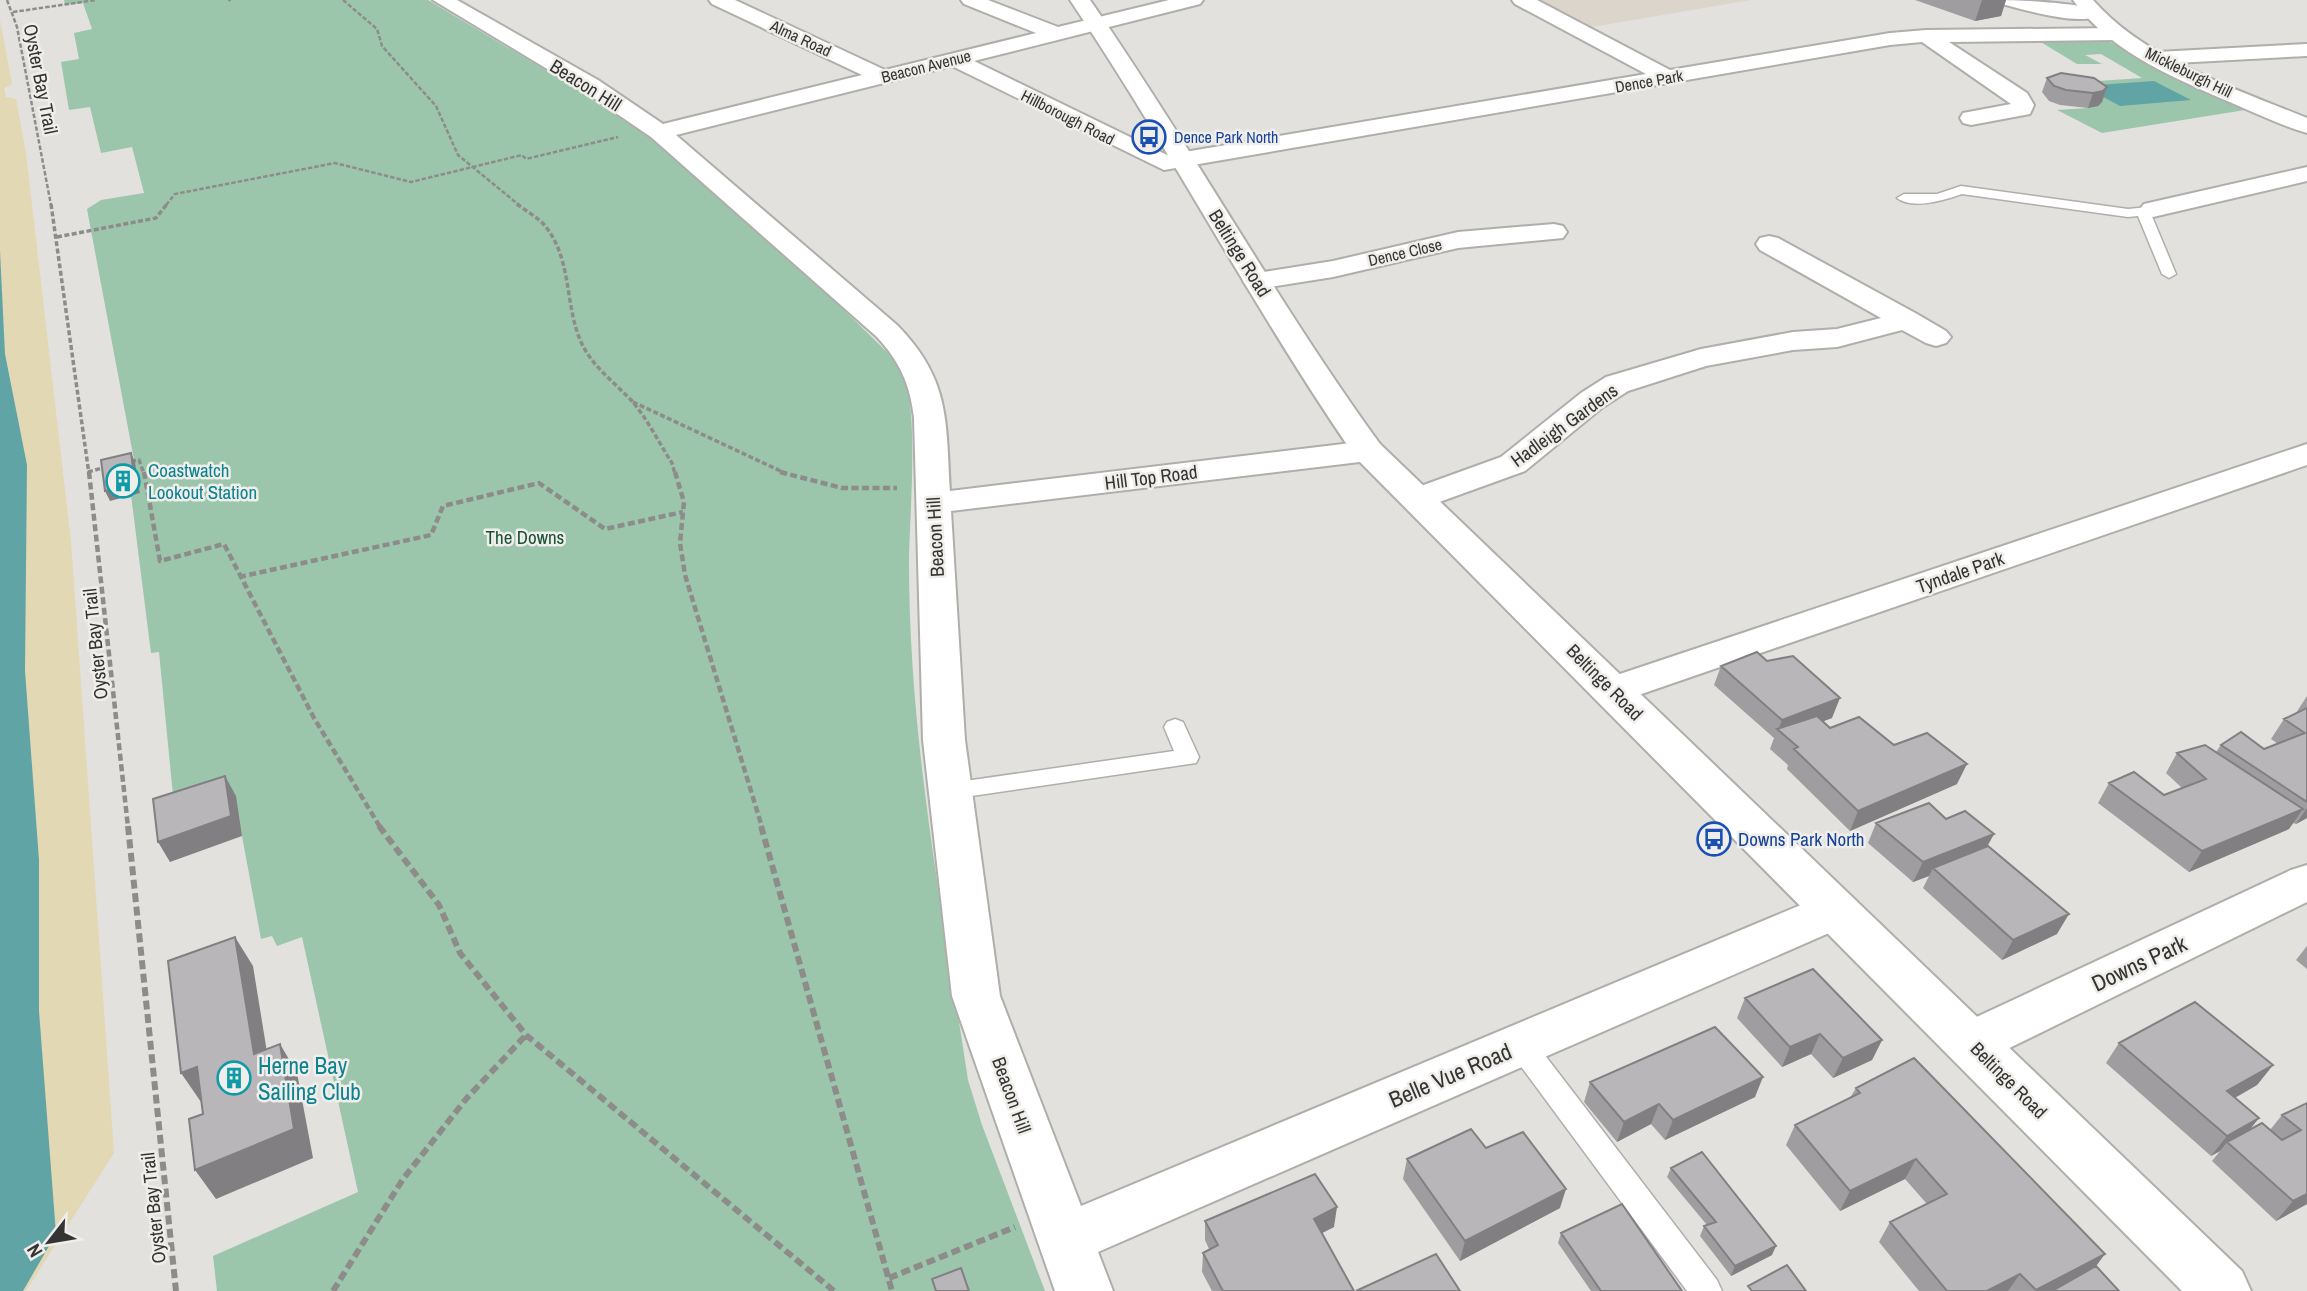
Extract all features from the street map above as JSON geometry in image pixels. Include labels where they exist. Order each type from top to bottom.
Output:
[{"type":"street","name":"Beacon Hill","points":[[443,0],[590,85],[656,130],[887,331],[909,353],[921,374],[927,394],[944,740],[976,996],[1084,1291]]},
{"type":"street","name":"Alma Road","points":[[719,0],[883,77]]},
{"type":"street","points":[[971,0],[1057,34]]},
{"type":"street","name":"Beacon Avenue","points":[[656,130],[1057,34],[1089,12],[1193,0]]},
{"type":"street","points":[[1522,0],[1667,78]]},
{"type":"street","points":[[2009,0],[2057,11],[2087,6]]},
{"type":"street","name":"Mickleburgh Hill","points":[[2087,6],[2117,34],[2157,58],[2307,126]]},
{"type":"street","name":"Beltinge Road","points":[[1089,12],[1141,87],[1257,281],[1343,417],[1368,451],[1419,498],[2222,1291]]},
{"type":"street","name":"Dence Park","points":[[1184,162],[1890,39],[1926,36],[2117,34]]},
{"type":"street","points":[[1926,36],[2023,104],[2022,109],[2012,113],[1964,115],[2000,130]]},
{"type":"street","points":[[2157,58],[2307,50]]},
{"type":"street","name":"Hillborough Road","points":[[954,59],[1144,156],[1164,163],[1184,162]]},
{"type":"street","points":[[2148,210],[2307,174]]},
{"type":"street","points":[[2178,186],[2204,197]]},
{"type":"street","name":"Dence Close","points":[[1257,281],[1333,269],[1458,240],[1554,232]]},
{"type":"street","points":[[1769,244],[1936,337]]},
{"type":"street","name":"Hadleigh Gardens","points":[[1419,498],[1513,464],[1592,400],[1617,384],[1785,336],[1837,338],[1907,320]]},
{"type":"street","name":"Hill Top Road","points":[[933,495],[1368,451]]},
{"type":"street","name":"Tyndale Park","points":[[1613,690],[2307,454]]},
{"type":"street","name":"Downs Park","points":[[1971,1043],[2307,882]]},
{"type":"street","name":"Belle Vue Road","points":[[1059,1226],[1521,1045],[1836,910]]},
{"type":"lane","points":[[1904,198],[1938,198],[1961,190],[2128,213],[2148,210],[2169,274]]},
{"type":"lane","points":[[951,791],[1188,757],[1175,727]]},
{"type":"lane","points":[[1521,1045],[1706,1291]]},
{"type":"path","name":"Oyster Bay Trail","points":[[7,0],[13,12],[57,237],[101,559],[176,1291]]},
{"type":"path","points":[[13,12],[96,0]]},
{"type":"path","points":[[343,0],[377,29],[382,46],[436,106],[458,155],[545,225],[558,246],[566,269],[574,321],[582,344],[594,363],[633,402],[672,463],[684,502],[680,543],[685,575],[738,743],[892,1291]]},
{"type":"path","points":[[57,237],[156,218],[175,194],[335,163],[411,183],[522,155],[526,159],[656,130]]},
{"type":"path","points":[[633,402],[779,472],[842,488],[933,495]]},
{"type":"path","points":[[120,464],[139,460],[142,463],[160,561],[224,544],[314,718],[380,828],[439,905],[460,953],[526,1035],[834,1291]]},
{"type":"path","points":[[88,472],[109,466]]},
{"type":"path","points":[[239,577],[431,535],[443,506],[539,483],[605,529],[683,512]]},
{"type":"path","points":[[333,1291],[403,1179],[466,1099],[526,1035]]},
{"type":"path","points":[[889,1278],[1059,1226]]},
{"type":"shaded area","points":[[1534,0],[1751,0],[1586,28]]},
{"type":"green space","name":"The Downs","points":[[64,0],[428,0],[572,86],[655,141],[791,258],[890,355],[902,372],[911,410],[909,563],[915,693],[929,822],[968,1080],[982,1125],[1045,1291],[217,1291],[213,1256],[358,1192],[302,937],[277,946],[272,936],[261,939],[242,836],[175,816],[159,652],[151,653],[131,495],[140,492],[87,209],[101,200],[144,193],[132,147],[101,153],[90,107],[69,110],[61,62],[79,59],[74,33],[92,29],[83,3],[65,5]]},
{"type":"green space","points":[[2103,40],[2116,44],[2155,69],[2245,110],[2102,133],[2057,110],[2088,108],[2069,83],[2142,78],[2101,54],[2085,55],[2102,64],[2077,64],[2039,41]]},
{"type":"sand","points":[[0,20],[12,84],[4,88],[6,97],[16,99],[26,153],[71,541],[114,1153],[26,1291],[0,1291]]},
{"type":"water","points":[[2154,81],[2191,100],[2120,106],[2083,86]]},
{"type":"water","points":[[0,251],[5,354],[27,465],[25,671],[39,860],[39,1011],[56,1234],[23,1291],[0,1291]]},
{"type":"building","points":[[2061,73],[2094,78],[2107,87],[2103,91],[2093,93],[2066,90],[2054,86],[2047,78]]},
{"type":"building","points":[[131,453],[135,483],[105,491],[101,460]]},
{"type":"building","points":[[1757,652],[1767,661],[1793,656],[1840,698],[1782,720],[1721,666]]},
{"type":"building","points":[[2307,708],[2307,802],[2221,745],[2241,732],[2264,749],[2305,733],[2284,719]]},
{"type":"building","points":[[1817,716],[1830,728],[1859,717],[1894,745],[1927,733],[1967,764],[1858,811],[1794,749],[1798,747],[1777,729]]},
{"type":"building","points":[[2205,745],[2303,809],[2202,851],[2109,783],[2134,772],[2164,795],[2206,779],[2177,753]]},
{"type":"building","points":[[225,776],[231,816],[158,842],[153,799]]},
{"type":"building","points":[[1929,803],[1946,819],[1965,811],[1994,834],[1923,862],[1876,823]]},
{"type":"building","points":[[1988,846],[2069,914],[2013,940],[1933,868]]},
{"type":"building","name":"Herne Bay Sailing Club","points":[[235,937],[254,1054],[280,1044],[294,1129],[195,1170],[189,1119],[203,1114],[197,1067],[181,1073],[168,961]]},
{"type":"building","points":[[1813,969],[1882,1040],[1843,1058],[1820,1034],[1790,1047],[1745,998]]},
{"type":"building","points":[[2195,1002],[2273,1065],[2227,1091],[2259,1118],[2227,1136],[2119,1043]]},
{"type":"building","points":[[1715,1027],[1763,1077],[1673,1120],[1659,1104],[1624,1122],[1590,1082]]},
{"type":"building","points":[[1914,1058],[2105,1254],[2036,1290],[2020,1274],[1987,1291],[1947,1291],[1890,1222],[1947,1194],[1916,1159],[1850,1191],[1795,1125],[1860,1093],[1856,1088]]},
{"type":"building","points":[[2307,1103],[2307,1194],[2293,1201],[2227,1142],[2262,1123],[2282,1140],[2301,1130],[2282,1115]]},
{"type":"building","points":[[1471,1129],[1486,1148],[1523,1132],[1566,1189],[1465,1241],[1407,1159]]},
{"type":"building","points":[[1702,1152],[1776,1246],[1735,1266],[1704,1226],[1716,1222],[1671,1168]]},
{"type":"building","points":[[1315,1174],[1337,1207],[1314,1219],[1354,1291],[1223,1291],[1203,1253],[1218,1245],[1205,1221]]},
{"type":"building","points":[[1622,1204],[1682,1291],[1601,1291],[1561,1233]]},
{"type":"building","points":[[1436,1254],[1460,1291],[1356,1291]]},
{"type":"building","points":[[1787,1265],[1806,1291],[1752,1291],[1748,1286]]},
{"type":"building","points":[[2096,1266],[2119,1291],[2052,1291]]},
{"type":"building","points":[[961,1268],[969,1291],[936,1291],[932,1279]]},
{"type":"place","name":"Dence Park North","points":[[1149,137]]},
{"type":"place","name":"Coastwatch Lookout Station","points":[[123,481]]},
{"type":"place","name":"Downs Park North","points":[[1714,839]]},
{"type":"place","name":"Herne Bay Sailing Club","points":[[234,1078]]}]
